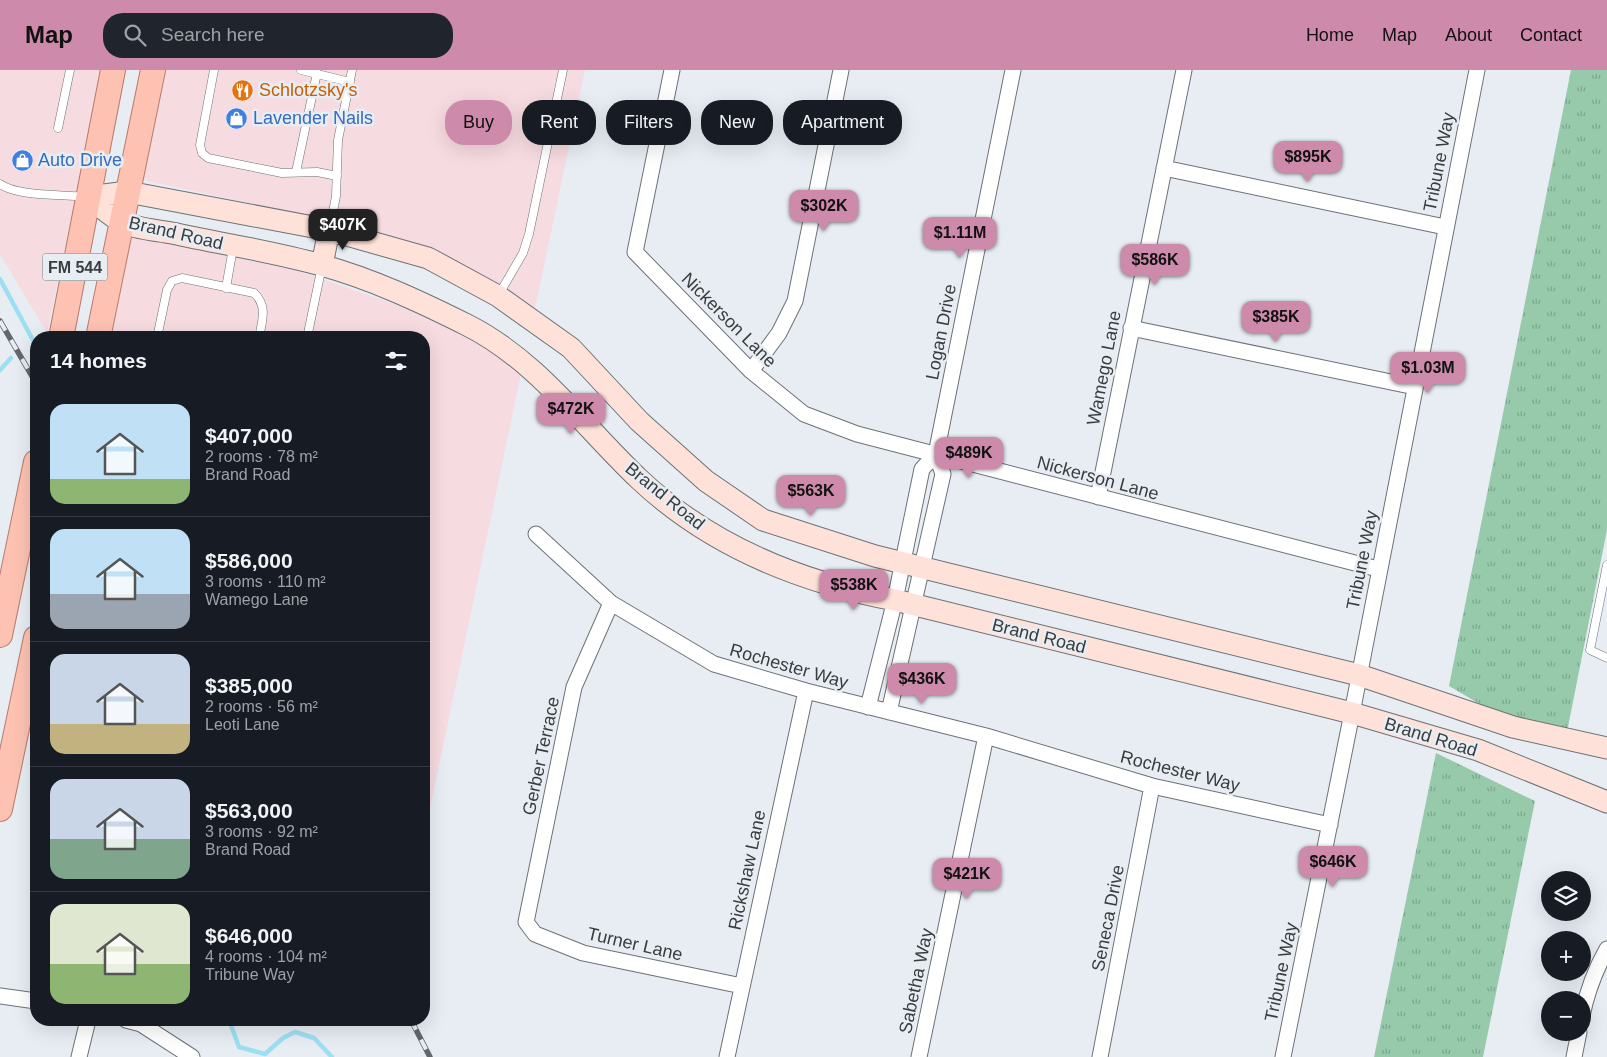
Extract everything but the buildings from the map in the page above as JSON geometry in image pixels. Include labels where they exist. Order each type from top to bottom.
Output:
[{"type":"main road","name":"FM 544","points":[[62,331],[114,70]]},
{"type":"main road","name":"FM 544","points":[[99,331],[153,70]]},
{"type":"main road","name":"Brand Road","points":[[88,197],[128,192],[329,230],[428,258],[498,296],[571,348],[639,421],[698,474],[762,520],[912,565],[1359,675],[1513,727],[1607,748]]},
{"type":"main road","name":"Brand Road","points":[[88,197],[122,222],[322,265],[394,290],[498,342],[549,386],[639,479],[684,517],[733,548],[776,567],[859,594],[904,603],[1352,713],[1478,750],[1607,802]]},
{"type":"main road","points":[[322,265],[329,230]]},
{"type":"main road","points":[[0,635],[30,491]]},
{"type":"main road","points":[[0,809],[30,666]]},
{"type":"street","name":"Nickerson Lane","points":[[672,70],[635,252],[751,371],[804,414],[857,434],[1378,569]]},
{"type":"street","points":[[751,371],[779,333],[795,301],[841,70]]},
{"type":"street","name":"Logan Drive","points":[[912,565],[943,474],[936,454],[1013,70]]},
{"type":"street","name":"Wamego Lane","points":[[1098,497],[1184,70]]},
{"type":"street","name":"Tribune Way","points":[[1283,1057],[1352,713],[1378,569],[1476,70]]},
{"type":"street","points":[[1164,168],[1445,227]]},
{"type":"street","points":[[1131,328],[1415,387]]},
{"type":"street","name":"Logan Drive","points":[[889,712],[904,603],[912,565],[922,469],[936,454]]},
{"type":"street","name":"Rochester Way","points":[[536,534],[611,603],[714,664],[806,691],[986,736],[1152,786],[1330,825]]},
{"type":"street","name":"Gerber Terrace","points":[[526,922],[574,687],[611,603]]},
{"type":"street","name":"Logan Drive","points":[[868,707],[904,603]]},
{"type":"street","name":"Rickshaw Lane","points":[[727,1057],[806,691]]},
{"type":"street","name":"Sabetha Way","points":[[919,1057],[986,736]]},
{"type":"street","name":"Seneca Drive","points":[[1100,1057],[1152,786]]},
{"type":"street","name":"Turner Lane","points":[[526,922],[535,934],[584,953],[742,986]]},
{"type":"street","points":[[1588,991],[1607,949]]},
{"type":"street","points":[[0,996],[30,1001]]},
{"type":"street","points":[[79,1057],[87,1026]]},
{"type":"street","points":[[144,1026],[192,1057]]},
{"type":"street","points":[[1574,1057],[1577,1041]]},
{"type":"lane","points":[[58,128],[70,70]]},
{"type":"lane","points":[[214,70],[200,145],[202,153],[208,158],[282,173],[296,172],[337,176]]},
{"type":"lane","points":[[301,70],[350,82]]},
{"type":"lane","points":[[329,230],[337,176],[338,140],[352,70]]},
{"type":"lane","points":[[498,296],[523,253],[529,234],[563,70]]},
{"type":"lane","points":[[296,172],[317,73]]},
{"type":"lane","points":[[0,184],[5,188],[36,194],[61,193],[88,197]]},
{"type":"lane","points":[[226,288],[233,246]]},
{"type":"lane","points":[[308,331],[322,265]]},
{"type":"lane","points":[[158,331],[167,290],[172,281],[182,278],[254,293],[262,300],[264,313],[260,331]]},
{"type":"lane","points":[[1607,565],[1590,650],[1607,658]]},
{"type":"shaded area","points":[[0,70],[103,70],[47,331],[0,254]]},
{"type":"shaded area","points":[[166,70],[585,70],[579,100],[522,100],[522,145],[569,145],[535,309],[447,258],[360,227],[143,180]]},
{"type":"shaded area","points":[[132,236],[299,271],[452,324],[522,369],[430,808],[430,331],[112,331]]},
{"type":"green space","points":[[1571,70],[1607,70],[1607,530],[1567,732],[1495,713],[1449,686]]},
{"type":"green space","points":[[1436,753],[1535,801],[1483,1057],[1374,1057]]},
{"type":"waterway","points":[[0,279],[30,335]]},
{"type":"waterway","points":[[0,370],[11,358]]},
{"type":"waterway","points":[[231,1026],[239,1047],[265,1054],[283,1038],[295,1032],[314,1038],[332,1057]]},
{"type":"railway","points":[[0,321],[30,373]]},
{"type":"railway","points":[[414,1026],[430,1057]]},
{"type":"place","name":"Schlotzsky's","points":[[243,90]]},
{"type":"place","name":"Lavender Nails","points":[[237,118]]},
{"type":"place","name":"Auto Drive","points":[[22,160]]}]
